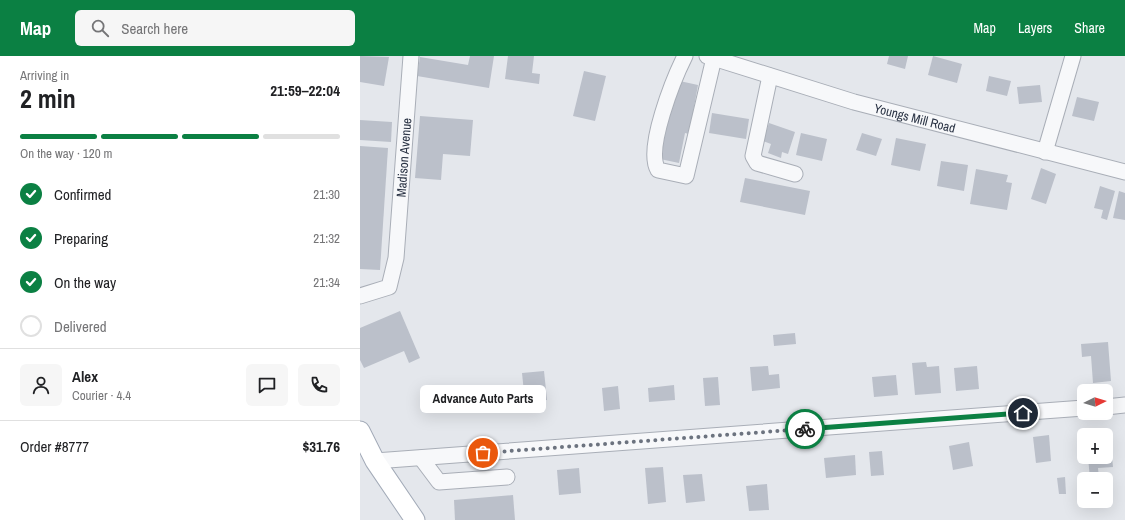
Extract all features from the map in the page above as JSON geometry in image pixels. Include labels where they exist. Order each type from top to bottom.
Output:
[{"type":"main road","points":[[360,431],[376,461],[415,520]]},
{"type":"street","name":"Madison Avenue","points":[[360,296],[389,287],[396,258],[411,56]]},
{"type":"street","points":[[684,56],[668,93],[654,152],[654,164],[658,170],[686,176],[711,57]]},
{"type":"street","points":[[1045,152],[1073,56]]},
{"type":"street","name":"Youngs Mill Road","points":[[711,57],[854,102],[1125,172]]},
{"type":"street","points":[[770,76],[752,156],[757,164],[795,174]]},
{"type":"street","points":[[1113,406],[1125,405]]},
{"type":"street","points":[[376,461],[1077,409]]},
{"type":"street","points":[[421,458],[439,482],[507,477]]},
{"type":"building","points":[[360,56],[389,57],[384,86],[360,82]]},
{"type":"building","points":[[470,56],[494,56],[489,88],[417,76],[420,57],[468,65]]},
{"type":"building","points":[[508,56],[534,56],[532,73],[540,74],[539,84],[505,79]]},
{"type":"building","points":[[889,56],[908,56],[905,69],[887,64]]},
{"type":"building","points":[[933,56],[962,64],[957,83],[928,75]]},
{"type":"building","points":[[584,71],[606,76],[595,121],[573,116]]},
{"type":"building","points":[[989,76],[1011,81],[1007,96],[986,91]]},
{"type":"building","points":[[675,80],[698,85],[689,134],[685,133],[679,163],[660,159]]},
{"type":"building","points":[[1040,85],[1042,102],[1019,104],[1017,87]]},
{"type":"building","points":[[1077,97],[1099,102],[1094,121],[1072,116]]},
{"type":"building","points":[[712,113],[749,119],[746,139],[709,133]]},
{"type":"building","points":[[420,116],[473,120],[470,156],[443,154],[441,180],[415,178]]},
{"type":"building","points":[[360,120],[392,122],[391,142],[360,140]]},
{"type":"building","points":[[769,123],[795,132],[788,154],[782,152],[781,158],[768,153],[771,144],[763,141]]},
{"type":"building","points":[[801,133],[827,139],[822,161],[796,155]]},
{"type":"building","points":[[862,133],[882,139],[876,156],[856,150]]},
{"type":"building","points":[[896,138],[926,144],[920,171],[891,165]]},
{"type":"building","points":[[360,146],[388,148],[380,270],[360,269]]},
{"type":"building","points":[[941,161],[968,165],[964,191],[937,186]]},
{"type":"building","points":[[1041,168],[1056,174],[1046,204],[1031,199]]},
{"type":"building","points":[[976,169],[1008,175],[1006,182],[1012,183],[1007,210],[970,204]]},
{"type":"building","points":[[745,178],[810,191],[805,215],[740,202]]},
{"type":"building","points":[[1100,186],[1115,191],[1107,220],[1101,218],[1103,210],[1094,208]]},
{"type":"building","points":[[1119,191],[1125,193],[1125,220],[1113,218]]},
{"type":"building","points":[[400,311],[420,358],[409,363],[404,351],[364,368],[360,360],[360,328]]},
{"type":"building","points":[[795,333],[796,344],[774,346],[773,335]]},
{"type":"building","points":[[1108,342],[1111,381],[1093,383],[1091,356],[1082,357],[1081,344]]},
{"type":"building","points":[[926,362],[927,367],[939,366],[941,393],[915,395],[912,363]]},
{"type":"building","points":[[768,366],[769,375],[779,374],[780,388],[752,391],[750,367]]},
{"type":"building","points":[[977,366],[979,389],[956,391],[954,368]]},
{"type":"building","points":[[544,371],[547,400],[525,402],[522,373]]},
{"type":"building","points":[[896,375],[898,395],[874,397],[872,377]]},
{"type":"building","points":[[718,377],[720,405],[705,406],[703,378]]},
{"type":"building","points":[[674,385],[675,400],[649,402],[648,388]]},
{"type":"building","points":[[618,386],[620,409],[604,411],[602,388]]},
{"type":"building","points":[[1049,435],[1051,461],[1036,463],[1033,437]]},
{"type":"building","points":[[969,442],[973,466],[953,470],[949,446]]},
{"type":"building","points":[[882,451],[884,475],[871,476],[869,452]]},
{"type":"building","points":[[855,455],[856,475],[826,478],[824,458]]},
{"type":"building","points":[[1089,464],[1113,464],[1113,467],[1098,468],[1098,472],[1089,472]]},
{"type":"building","points":[[663,467],[666,502],[648,504],[645,468]]},
{"type":"building","points":[[579,468],[581,493],[559,495],[557,470]]},
{"type":"building","points":[[702,474],[705,501],[686,503],[683,475]]},
{"type":"building","points":[[1065,477],[1066,494],[1059,494],[1057,478]]},
{"type":"building","points":[[767,484],[769,510],[749,511],[746,486]]},
{"type":"building","points":[[513,495],[515,520],[455,520],[454,500]]},
{"type":"way so far","points":[[483,453],[805,429]]},
{"type":"place","name":"Advance Auto Parts","points":[[483,453]]},
{"type":"route","points":[[805,429],[1023,413]]}]
